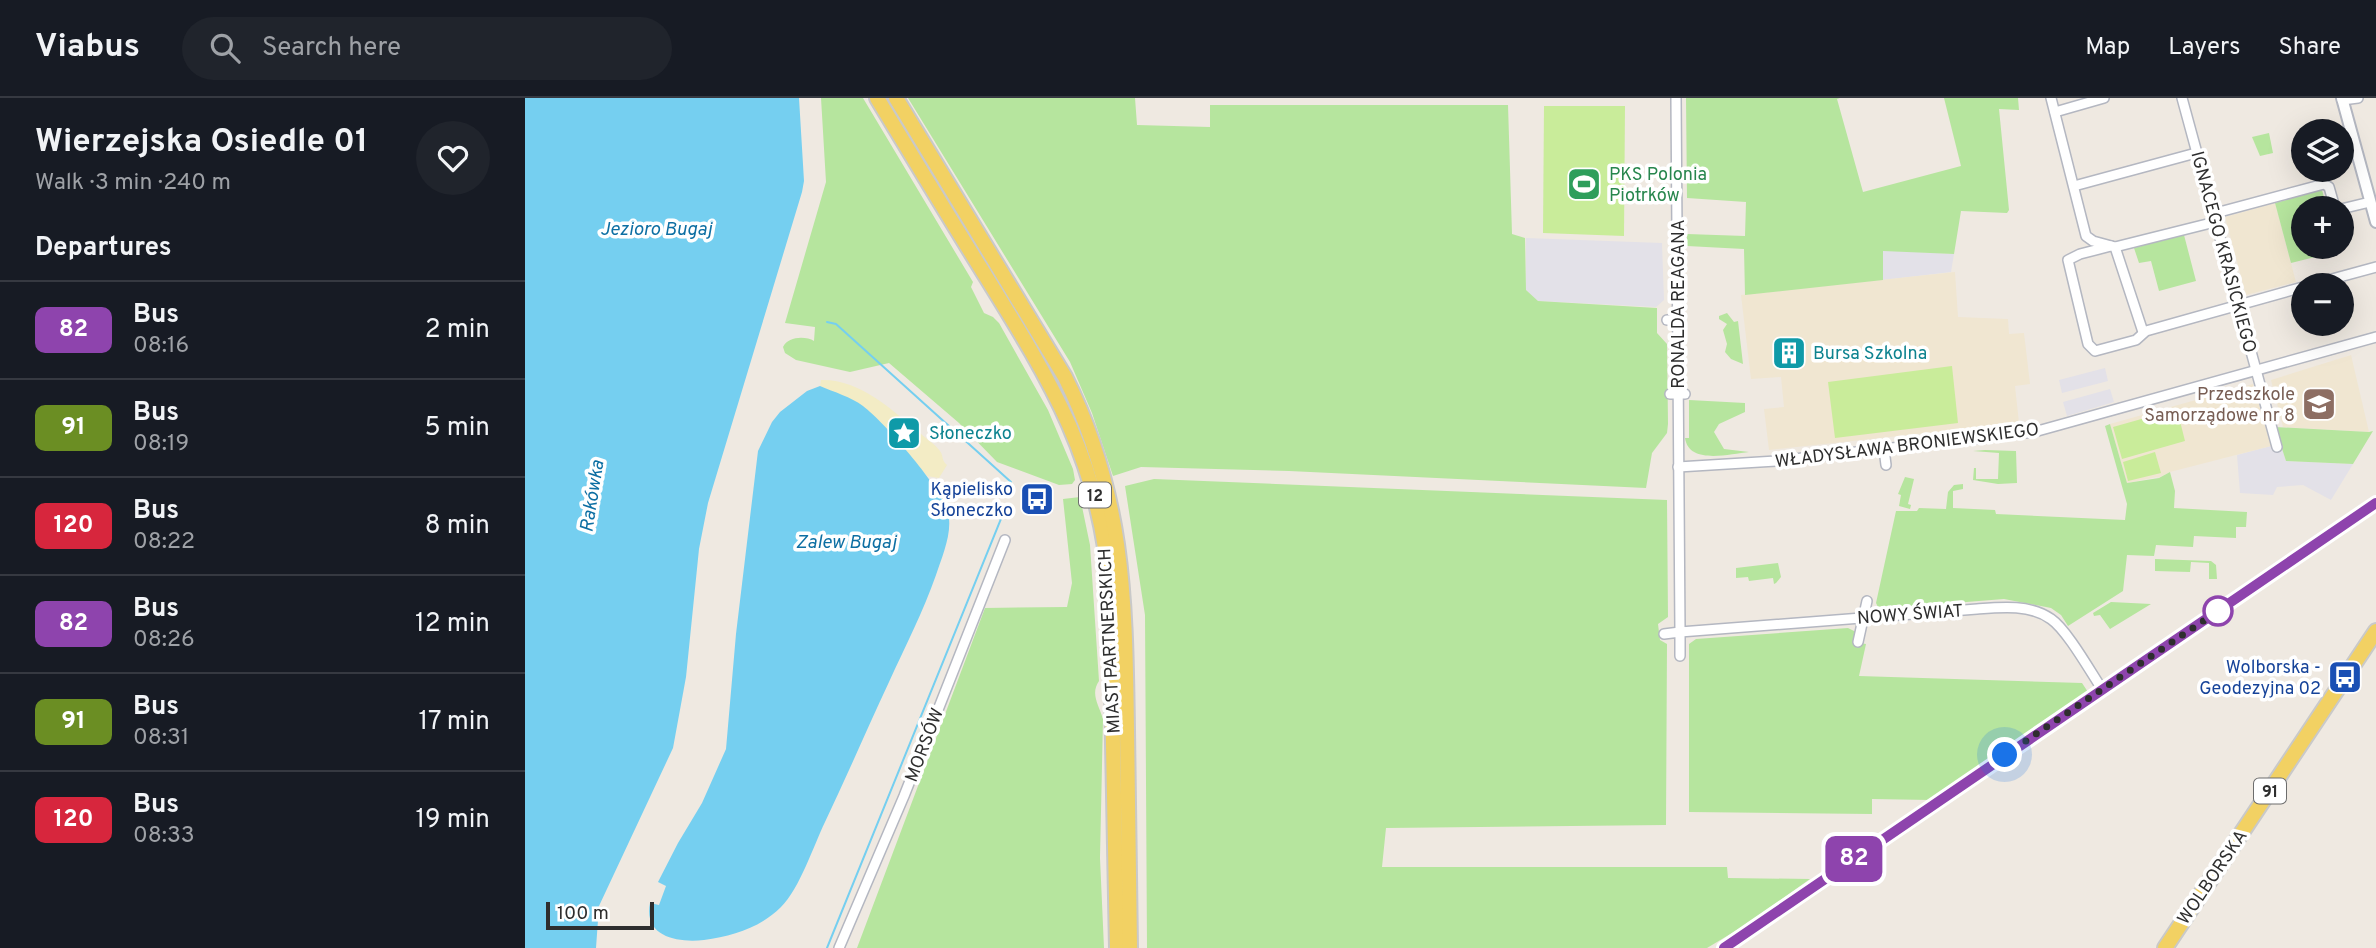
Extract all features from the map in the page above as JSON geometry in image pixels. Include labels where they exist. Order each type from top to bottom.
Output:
[{"type":"main road","name":"MIAST PARTNERSKICH","points":[[877,98],[1038,361],[1072,426],[1091,483],[1103,535],[1110,598],[1117,948]]},
{"type":"main road","name":"MIAST PARTNERSKICH","points":[[896,98],[1065,377],[1085,422],[1104,479],[1117,533],[1124,604],[1131,948]]},
{"type":"main road","name":"WOLBORSKA","points":[[2165,948],[2376,631]]},
{"type":"street","name":"RONALDA REAGANA","points":[[1676,98],[1678,467]]},
{"type":"street","points":[[2051,98],[2088,238],[2089,251]]},
{"type":"street","points":[[2055,112],[2104,98]]},
{"type":"street","name":"IGNACEGO KRASICKIEGO","points":[[2182,98],[2277,447]]},
{"type":"street","points":[[2358,98],[2342,99],[2376,222]]},
{"type":"street","points":[[2074,186],[2196,153]]},
{"type":"street","points":[[2291,291],[2143,332],[2136,340],[2093,351],[2084,329],[2069,258],[2324,184],[2329,187],[2332,196]]},
{"type":"street","points":[[2354,206],[2370,202]]},
{"type":"street","points":[[2088,238],[2113,247]]},
{"type":"street","points":[[2113,247],[2143,332]]},
{"type":"street","points":[[2354,273],[2376,267]]},
{"type":"street","points":[[1667,320],[1678,320]]},
{"type":"street","name":"WŁADYSŁAWA BRONIEWSKIEGO","points":[[1678,467],[1763,462],[2034,432],[2376,337]]},
{"type":"street","points":[[1884,449],[1886,465]]},
{"type":"street","points":[[1678,467],[1680,656]]},
{"type":"street","points":[[1724,948],[2376,503]]},
{"type":"street","name":"MORSÓW","points":[[839,948],[904,796],[1005,540]]},
{"type":"street","points":[[1858,642],[1867,601]]},
{"type":"street","name":"NOWY ŚWIAT","points":[[1664,634],[1863,617],[2020,608],[2038,612],[2057,624],[2102,689]]},
{"type":"shaded area","points":[[2275,203],[2294,273],[2291,273],[2291,283],[2246,295],[2225,217]]},
{"type":"shaded area","points":[[1526,238],[1662,243],[1664,300],[1656,307],[1538,301],[1526,290]]},
{"type":"shaded area","points":[[1882,250],[1954,254],[1951,272],[1883,280]]},
{"type":"shaded area","points":[[1955,272],[1958,317],[2008,319],[2009,334],[2024,333],[2030,384],[2015,386],[2019,423],[1769,450],[1764,409],[1784,407],[1781,377],[1751,379],[1741,295]]},
{"type":"shaded area","name":"Przedszkole Samorządowe nr 8","points":[[2351,355],[2369,432],[2283,427],[2271,380]]},
{"type":"shaded area","points":[[2105,368],[2108,381],[2062,393],[2059,380]]},
{"type":"shaded area","points":[[2253,384],[2271,446],[2170,472],[2158,478],[2127,483],[2110,424]]},
{"type":"shaded area","points":[[2110,389],[2114,402],[2067,416],[2063,402]]},
{"type":"shaded area","points":[[2271,446],[2282,448],[2286,461],[2353,464],[2331,500],[2303,485],[2277,487],[2273,495],[2240,493],[2237,455]]},
{"type":"green space","points":[[821,98],[863,98],[973,282],[971,287],[984,313],[999,323],[1048,410],[1073,469],[1075,480],[1072,484],[1059,485],[997,462],[959,423],[889,363],[850,372],[796,360],[785,353],[785,343],[793,339],[814,341],[815,327],[785,323],[826,182]]},
{"type":"green space","points":[[882,98],[890,98],[1067,391],[1098,477],[1095,478]]},
{"type":"green space","points":[[908,98],[1135,98],[1137,125],[1210,127],[1210,105],[1508,105],[1512,234],[1525,238],[1526,290],[1538,301],[1657,308],[1657,333],[1667,344],[1668,424],[1667,433],[1652,453],[1646,488],[1289,471],[1141,467],[1113,476],[1092,413],[1070,362]]},
{"type":"green space","points":[[1686,98],[1840,98],[1837,99],[1863,192],[1961,166],[1944,98],[2018,98],[2019,110],[1999,109],[2009,210],[2007,213],[1961,211],[1954,254],[1883,251],[1883,280],[1745,295],[1744,249],[1687,246],[1687,234],[1745,236],[1746,202],[1687,198]]},
{"type":"green space","name":"PKS Polonia Piotrków","points":[[1544,106],[1625,106],[1624,236],[1543,233]]},
{"type":"green space","points":[[2269,133],[2273,153],[2260,156],[2252,137]]},
{"type":"green space","points":[[2322,190],[2324,196],[2300,196]]},
{"type":"green space","points":[[2291,199],[2291,259],[2307,259],[2291,263],[2275,203]]},
{"type":"green space","points":[[2184,235],[2196,281],[2159,291],[2151,261],[2139,263],[2134,248]]},
{"type":"green space","points":[[1727,313],[1734,322],[1738,321],[1743,364],[1731,359],[1725,352],[1727,344],[1723,330],[1727,324],[1719,319],[1719,316]]},
{"type":"green space","points":[[1952,366],[1958,423],[1835,438],[1828,382]]},
{"type":"green space","points":[[1689,400],[1745,403],[1745,412],[1719,424],[1714,432],[1724,449],[1749,452],[1711,456],[1694,452],[1685,438],[1689,438]]},
{"type":"green space","points":[[2177,409],[2185,441],[2122,459],[2113,427]]},
{"type":"green space","points":[[2110,424],[2127,483],[2159,478],[2170,472],[2175,491],[2174,508],[2247,512],[2246,527],[2236,527],[2236,538],[2194,536],[2193,547],[2156,545],[2154,556],[2127,555],[2123,591],[2068,626],[2061,615],[2051,608],[2004,599],[1879,609],[1876,603],[1896,511],[1946,509],[1948,492],[1954,485],[1963,484],[1963,489],[1953,491],[1953,508],[1995,510],[1996,514],[2125,520],[2127,504],[2105,426]]},
{"type":"green space","points":[[2275,427],[2373,431],[2353,464],[2286,461]]},
{"type":"green space","points":[[1973,451],[2016,451],[2017,483],[1998,484],[1973,480],[1974,468],[1976,479],[1998,479],[1999,453]]},
{"type":"green space","points":[[2155,452],[2161,473],[2128,481],[2123,462]]},
{"type":"green space","points":[[1905,477],[1914,479],[1908,504],[1911,505],[1910,509],[1899,506],[1901,495],[1898,494]]},
{"type":"green space","points":[[1154,479],[1667,500],[1668,617],[1658,624],[1660,640],[1667,644],[1666,825],[1386,828],[1382,867],[1727,867],[1728,878],[1810,879],[1747,924],[1707,948],[1147,948],[1145,615],[1125,486]]},
{"type":"green space","points":[[1080,497],[1090,545],[1099,681],[1095,695],[1103,719],[1100,858],[1104,948],[857,948],[985,608],[1067,607],[1072,583],[1063,499]]},
{"type":"green space","points":[[2155,559],[2211,561],[2216,565],[2217,579],[2209,579],[2209,563],[2191,562],[2190,572],[2155,571]]},
{"type":"green space","points":[[1778,563],[1781,577],[1774,584],[1773,578],[1749,581],[1748,577],[1736,578],[1736,568]]},
{"type":"green space","points":[[2111,602],[2151,604],[2110,629],[2100,615],[2094,616],[2093,613]]},
{"type":"green space","points":[[1848,628],[1856,632],[1853,642],[1866,644],[1859,676],[2082,683],[2088,692],[1931,800],[1872,799],[1872,814],[1689,812],[1689,644],[1696,639]]},
{"type":"sand","name":"Słoneczko","points":[[821,380],[835,381],[862,390],[887,406],[936,446],[947,465],[939,478],[927,476],[897,440],[864,407],[820,386]]},
{"type":"water","name":"Jezioro Bugaj","points":[[525,98],[799,98],[804,181],[802,192],[708,503],[699,549],[686,677],[673,748],[599,906],[596,948],[525,948]]},
{"type":"water","name":"Zalew Bugaj","points":[[820,386],[863,406],[911,456],[944,502],[949,520],[946,544],[920,616],[806,867],[788,899],[773,914],[755,926],[736,933],[694,941],[674,939],[657,930],[652,924],[650,903],[659,905],[666,886],[658,882],[702,803],[726,749],[736,634],[758,451],[780,412],[807,391]]},
{"type":"waterway","points":[[827,322],[836,324],[1011,482]]},
{"type":"waterway","points":[[827,948],[1007,504]]},
{"type":"bus line","name":"82","points":[[1724,948],[2376,503]]},
{"type":"place","name":"PKS Polonia Piotrków","points":[[1584,184]]},
{"type":"place","name":"Bursa Szkolna","points":[[1789,353]]},
{"type":"place","name":"Przedszkole Samorządowe nr 8","points":[[2319,404]]},
{"type":"place","name":"Słoneczko","points":[[904,433]]},
{"type":"place","name":"Kąpielisko Słoneczko","points":[[1037,499]]},
{"type":"place","name":"Wolborska - Geodezyjna 02","points":[[2345,677]]},
{"type":"route","points":[[2005,755],[2218,611]]},
{"type":"water label","name":"Rakówka","points":[[591,496]]}]
